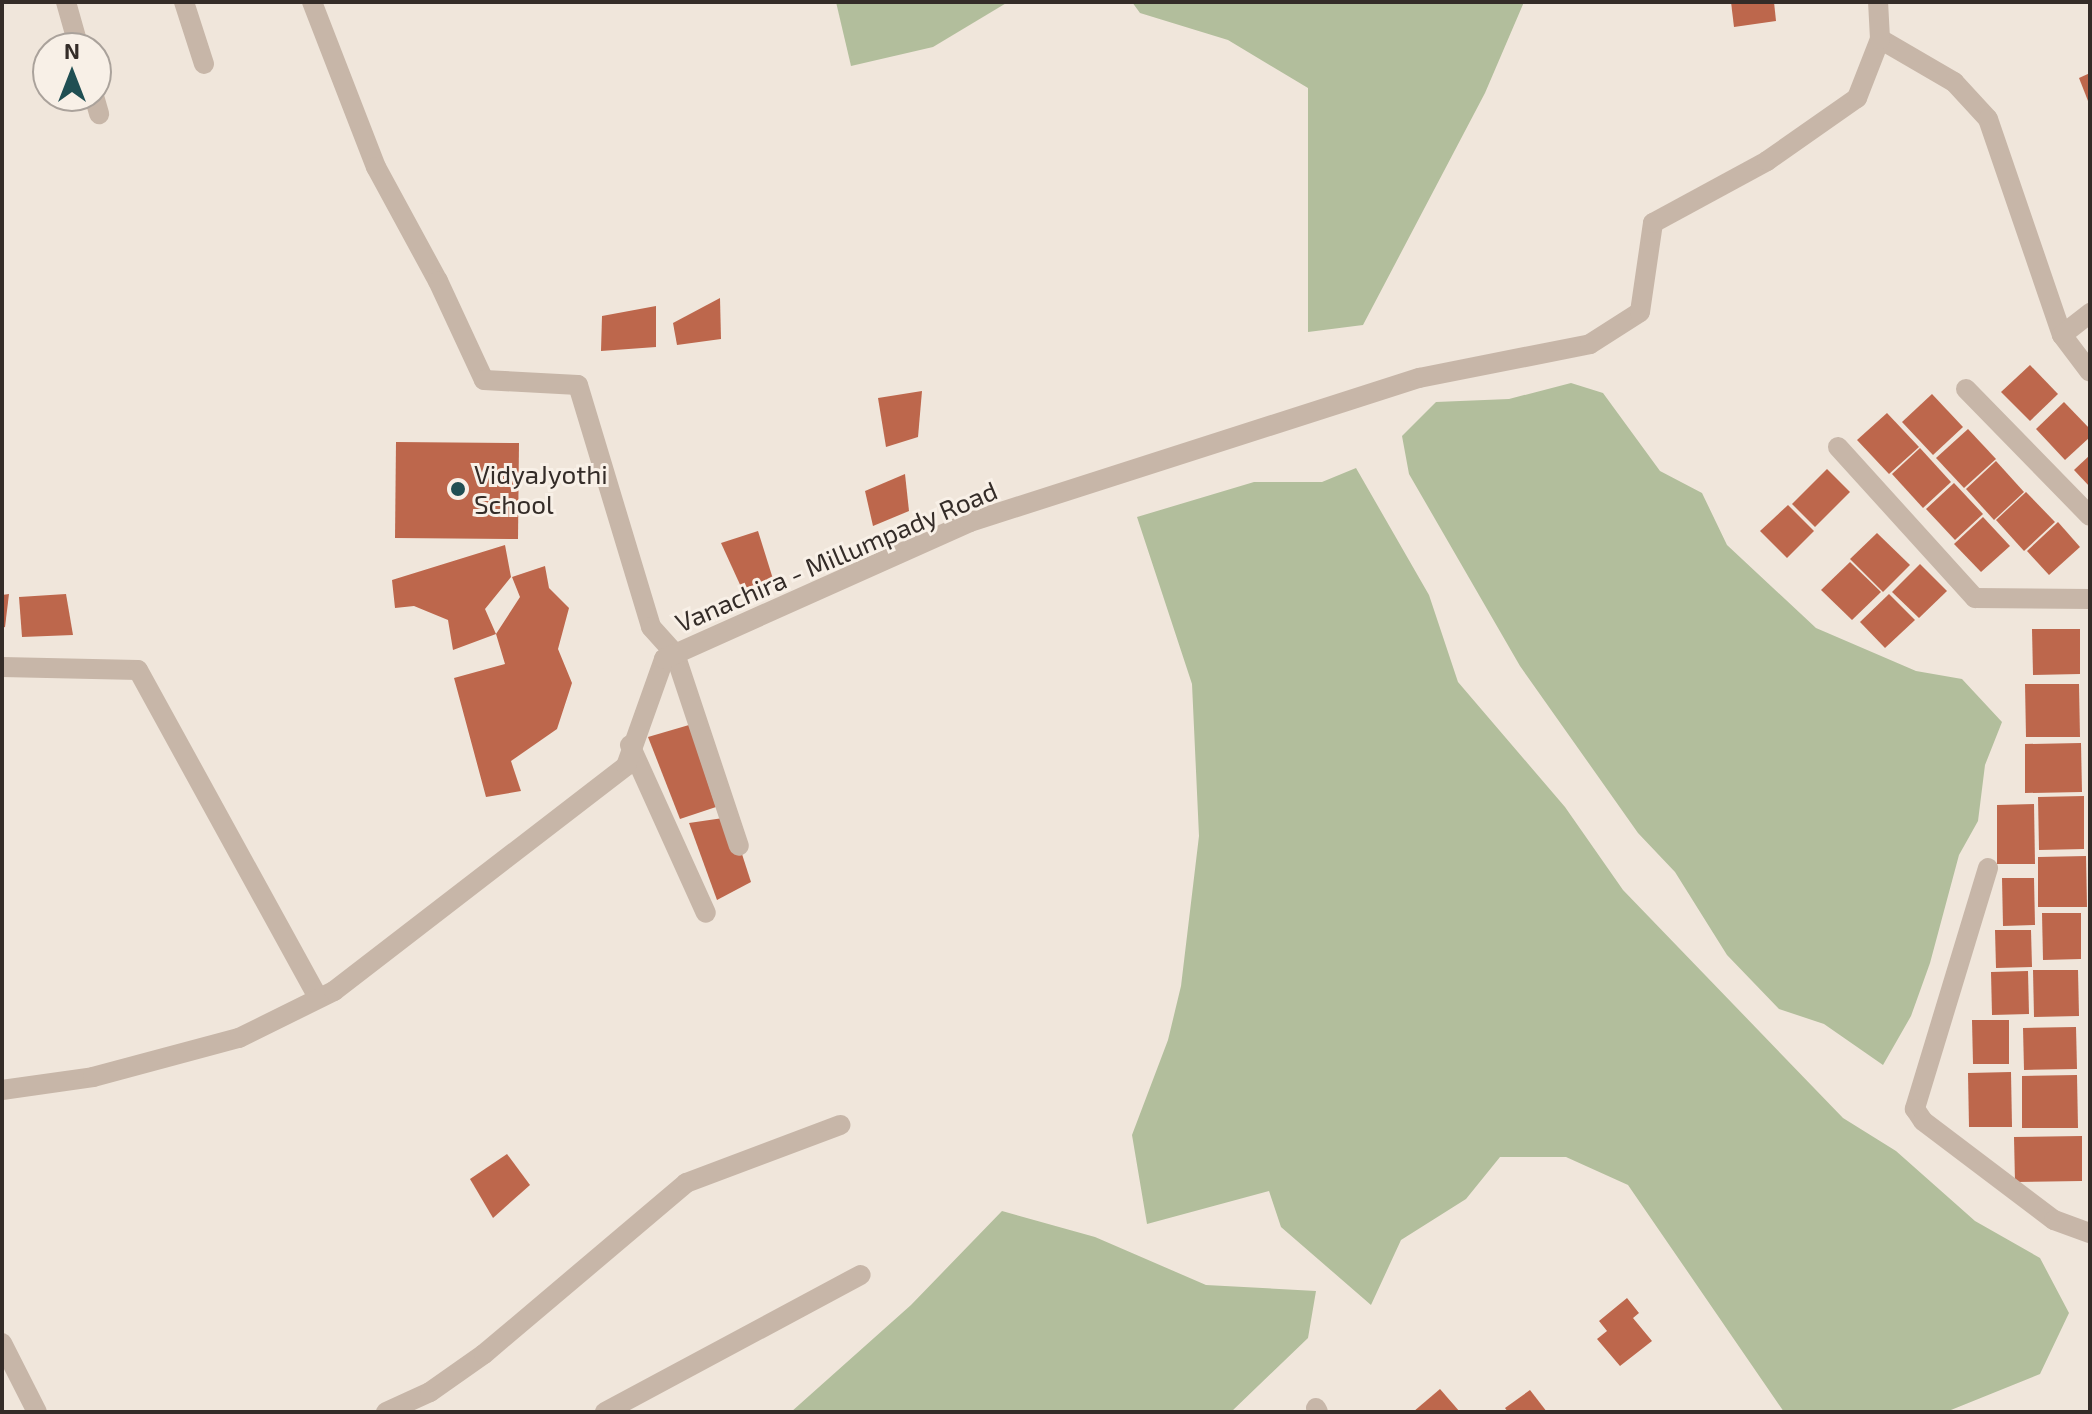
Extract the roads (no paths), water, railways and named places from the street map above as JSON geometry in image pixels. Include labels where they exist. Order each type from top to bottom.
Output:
[{"type":"street","points":[[66,2],[74,32]]},
{"type":"street","points":[[184,2],[204,64]]},
{"type":"street","points":[[312,2],[376,167],[438,281],[484,380],[578,385],[651,627],[675,654],[739,846]]},
{"type":"street","name":"Vanachira - Millumpady Road","points":[[2,1090],[93,1077],[239,1038],[317,996],[334,991],[467,893],[626,766],[630,745],[664,659],[970,522],[1419,378],[1590,344],[1640,312],[1653,223],[1767,161],[1857,98],[1880,39],[1878,2]]},
{"type":"street","points":[[1880,39],[1954,82],[1988,119],[2062,335],[2090,372]]},
{"type":"street","points":[[2062,335],[2090,313]]},
{"type":"street","points":[[1966,389],[2090,516]]},
{"type":"street","points":[[1838,447],[1975,598],[2090,599]]},
{"type":"street","points":[[2,667],[138,670],[317,996]]},
{"type":"street","points":[[630,745],[706,913]]},
{"type":"street","points":[[1988,868],[1915,1109],[1923,1121],[2054,1220],[2090,1233]]},
{"type":"street","points":[[386,1412],[430,1392],[484,1354],[686,1183],[840,1125]]},
{"type":"street","points":[[605,1412],[861,1275]]},
{"type":"street","points":[[2,1343],[37,1412]]},
{"type":"place","name":"VidyaJyothi School","points":[[458,489]]}]
